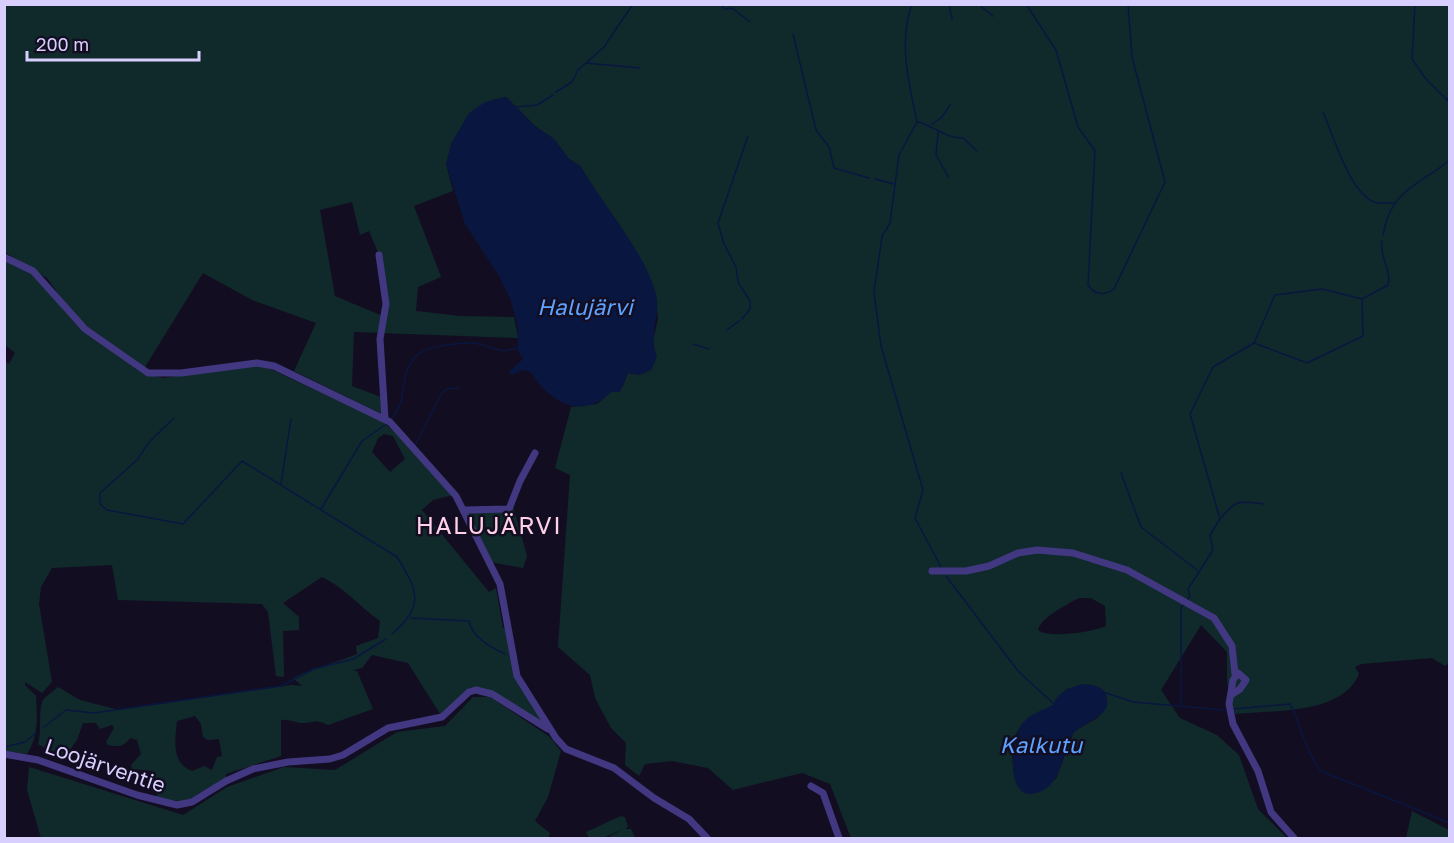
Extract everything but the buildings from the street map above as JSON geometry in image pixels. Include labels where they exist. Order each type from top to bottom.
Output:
[{"type":"street","points":[[379,255],[387,304],[380,339],[385,419]]},
{"type":"street","points":[[4,257],[33,271],[80,325],[148,373],[181,373],[248,363],[273,366],[385,419],[414,447],[456,496],[464,510],[500,584],[517,676],[550,730],[566,749],[614,768],[654,798],[689,819],[707,838]]},
{"type":"street","points":[[464,510],[509,509],[524,472],[535,453]]},
{"type":"street","points":[[932,571],[966,571],[989,566],[1018,553],[1037,550],[1073,554],[1127,570],[1203,609],[1214,618],[1232,646],[1235,675],[1229,708],[1233,724],[1258,771],[1267,806],[1294,838]]},
{"type":"street","points":[[1231,695],[1240,689],[1246,680],[1238,673],[1235,675]]},
{"type":"street","name":"Loojärventie","points":[[4,754],[38,760],[137,795],[177,805],[192,802],[226,781],[253,769],[288,762],[330,759],[343,755],[388,728],[442,717],[469,692],[476,690],[492,694],[550,730]]},
{"type":"street","points":[[811,786],[823,793],[839,838]]},
{"type":"green space","points":[[4,5],[1449,5],[1449,663],[1445,666],[1432,658],[1361,664],[1355,667],[1359,674],[1350,687],[1338,697],[1322,704],[1305,708],[1235,714],[1227,681],[1227,652],[1201,625],[1161,690],[1180,718],[1217,735],[1239,755],[1258,809],[1287,838],[851,838],[830,784],[802,773],[733,790],[708,768],[672,761],[645,764],[639,776],[625,765],[626,743],[611,728],[595,698],[590,675],[558,647],[570,475],[555,468],[571,407],[597,404],[611,392],[623,386],[628,373],[639,375],[651,370],[656,353],[652,345],[658,319],[656,297],[645,267],[580,166],[569,159],[554,139],[535,126],[506,97],[492,100],[464,123],[452,142],[446,164],[453,191],[414,206],[441,277],[418,287],[416,311],[460,316],[514,317],[518,338],[354,332],[352,386],[381,397],[382,414],[294,371],[316,323],[252,300],[203,273],[145,367],[88,327],[69,309],[47,278],[5,252]],"holes":[[[352,202],[360,235],[369,231],[379,255],[385,317],[335,296],[320,210]],[[1079,598],[1091,598],[1105,606],[1106,626],[1060,634],[1043,633],[1038,630],[1043,621]],[[1068,688],[1099,717],[1074,731],[1056,779],[1022,790],[1015,777],[1012,759],[1016,733],[1023,724],[1054,704]]]},
{"type":"green space","points":[[4,260],[32,274],[83,331],[142,373],[164,378],[238,366],[264,366],[383,422],[404,439],[453,495],[433,500],[422,510],[489,592],[496,588],[503,628],[508,628],[517,676],[551,730],[492,694],[476,690],[442,717],[408,663],[372,655],[362,668],[353,670],[357,671],[373,709],[328,725],[317,722],[300,723],[281,720],[281,756],[226,774],[226,777],[185,802],[157,798],[158,783],[152,771],[132,769],[131,765],[141,754],[137,740],[130,738],[123,745],[118,746],[108,745],[106,742],[114,728],[112,725],[100,729],[96,723],[83,723],[77,740],[64,758],[38,744],[43,700],[58,687],[80,700],[119,710],[291,685],[302,686],[293,678],[357,654],[356,646],[378,638],[380,621],[338,586],[322,577],[283,603],[299,617],[299,630],[283,631],[284,677],[276,676],[268,612],[262,604],[118,600],[112,565],[52,568],[41,587],[39,604],[52,682],[42,693],[25,682],[25,685],[36,696],[34,740],[27,754],[5,751],[4,361],[9,364],[15,353],[5,345]],"holes":[[[384,434],[393,436],[405,459],[390,472],[372,452],[378,438]],[[195,716],[201,724],[203,737],[208,740],[219,739],[222,756],[217,757],[212,770],[204,766],[192,771],[185,767],[177,757],[175,743],[177,721]]]},
{"type":"green space","points":[[513,506],[527,556],[523,568],[490,562],[464,510]]},
{"type":"green space","points":[[473,697],[490,697],[550,737],[561,751],[548,797],[535,821],[550,833],[548,838],[41,838],[27,790],[29,767],[183,815],[227,787],[284,767],[335,770],[397,732],[445,726]]},
{"type":"green space","points":[[1412,811],[1449,830],[1449,838],[1406,838]]},
{"type":"green space","points":[[621,816],[625,817],[628,827],[625,829],[631,829],[635,838],[607,838],[623,829],[603,838],[589,838],[586,832]]},
{"type":"water","name":"Halujärvi","points":[[506,97],[535,126],[554,139],[569,159],[580,166],[643,262],[656,294],[654,341],[657,357],[651,370],[639,375],[628,373],[620,392],[611,392],[600,401],[589,405],[567,404],[557,399],[538,383],[531,372],[521,370],[512,375],[509,372],[523,359],[518,351],[518,328],[511,301],[499,276],[465,224],[446,164],[452,142],[469,113],[485,102]]},
{"type":"water","name":"Kalkutu","points":[[1083,684],[1097,686],[1105,692],[1107,703],[1105,709],[1071,737],[1060,770],[1051,784],[1037,793],[1026,794],[1019,789],[1013,768],[1015,743],[1022,724],[1033,715],[1053,705],[1065,691]]},
{"type":"waterway","points":[[556,92],[572,82],[578,70],[604,47],[633,4]]},
{"type":"waterway","points":[[719,4],[725,9],[732,8],[750,22]]},
{"type":"waterway","points":[[912,4],[905,48],[908,78],[917,122],[899,155],[890,223],[882,236],[874,292],[881,346],[923,490],[915,518],[941,567]]},
{"type":"waterway","points":[[949,4],[952,19]]},
{"type":"waterway","points":[[978,4],[993,16]]},
{"type":"waterway","points":[[1026,4],[1056,50],[1078,127],[1095,151],[1088,285],[1097,293],[1114,289],[1165,182],[1132,57],[1128,4]]},
{"type":"waterway","points":[[1415,4],[1412,59],[1426,79],[1450,103]]},
{"type":"waterway","points":[[793,34],[816,130],[829,147],[834,168],[869,178]]},
{"type":"waterway","points":[[586,63],[640,68]]},
{"type":"waterway","points":[[1447,100],[1450,94]]},
{"type":"waterway","points":[[516,107],[537,105],[553,95]]},
{"type":"waterway","points":[[932,124],[942,117],[950,105]]},
{"type":"waterway","points":[[1323,112],[1343,162],[1357,187],[1374,202],[1393,203]]},
{"type":"waterway","points":[[918,122],[945,134],[963,138],[977,151]]},
{"type":"waterway","points":[[938,132],[936,155],[949,178]]},
{"type":"waterway","points":[[742,319],[750,309],[750,301],[738,282],[736,267],[724,244],[718,223],[748,136]]},
{"type":"waterway","points":[[1383,235],[1392,208],[1399,198],[1450,160]]},
{"type":"waterway","points":[[875,179],[894,184]]},
{"type":"waterway","points":[[1188,599],[1190,596],[1188,589],[1213,550],[1210,535],[1220,519],[1190,414],[1213,367],[1254,343],[1275,295],[1322,289],[1362,299],[1388,285],[1389,279],[1382,253],[1382,241]]},
{"type":"waterway","points":[[1254,343],[1307,363],[1363,336],[1362,300]]},
{"type":"waterway","points":[[727,330],[739,321]]},
{"type":"waterway","points":[[392,418],[401,402],[406,372],[421,352],[436,347],[465,343],[479,344],[502,351],[519,347]]},
{"type":"waterway","points":[[693,344],[709,349]]},
{"type":"waterway","points":[[414,447],[442,393],[447,389],[459,388]]},
{"type":"waterway","points":[[174,418],[149,442],[137,460],[100,493],[100,504],[107,510],[183,524],[242,461],[397,557],[410,579],[415,597],[410,615],[392,634]]},
{"type":"waterway","points":[[281,484],[291,419]]},
{"type":"waterway","points":[[321,509],[362,441],[385,425]]},
{"type":"waterway","points":[[1121,473],[1141,527],[1197,570]]},
{"type":"waterway","points":[[1221,518],[1235,504],[1249,502],[1264,504]]},
{"type":"waterway","points":[[946,576],[1018,671],[1055,705]]},
{"type":"waterway","points":[[1181,706],[1181,608],[1184,604]]},
{"type":"waterway","points":[[411,618],[469,621],[478,637],[505,654]]},
{"type":"waterway","points":[[44,727],[66,710],[94,713],[281,686],[314,669],[353,659],[386,639]]},
{"type":"waterway","points":[[1103,692],[1133,702],[1224,710]]},
{"type":"waterway","points":[[1234,709],[1290,704],[1311,756],[1321,771],[1450,823]]},
{"type":"waterway","points":[[4,747],[25,742],[35,734]]},
{"type":"district","name":"HALUJÄRVI","points":[[489,526]]}]
